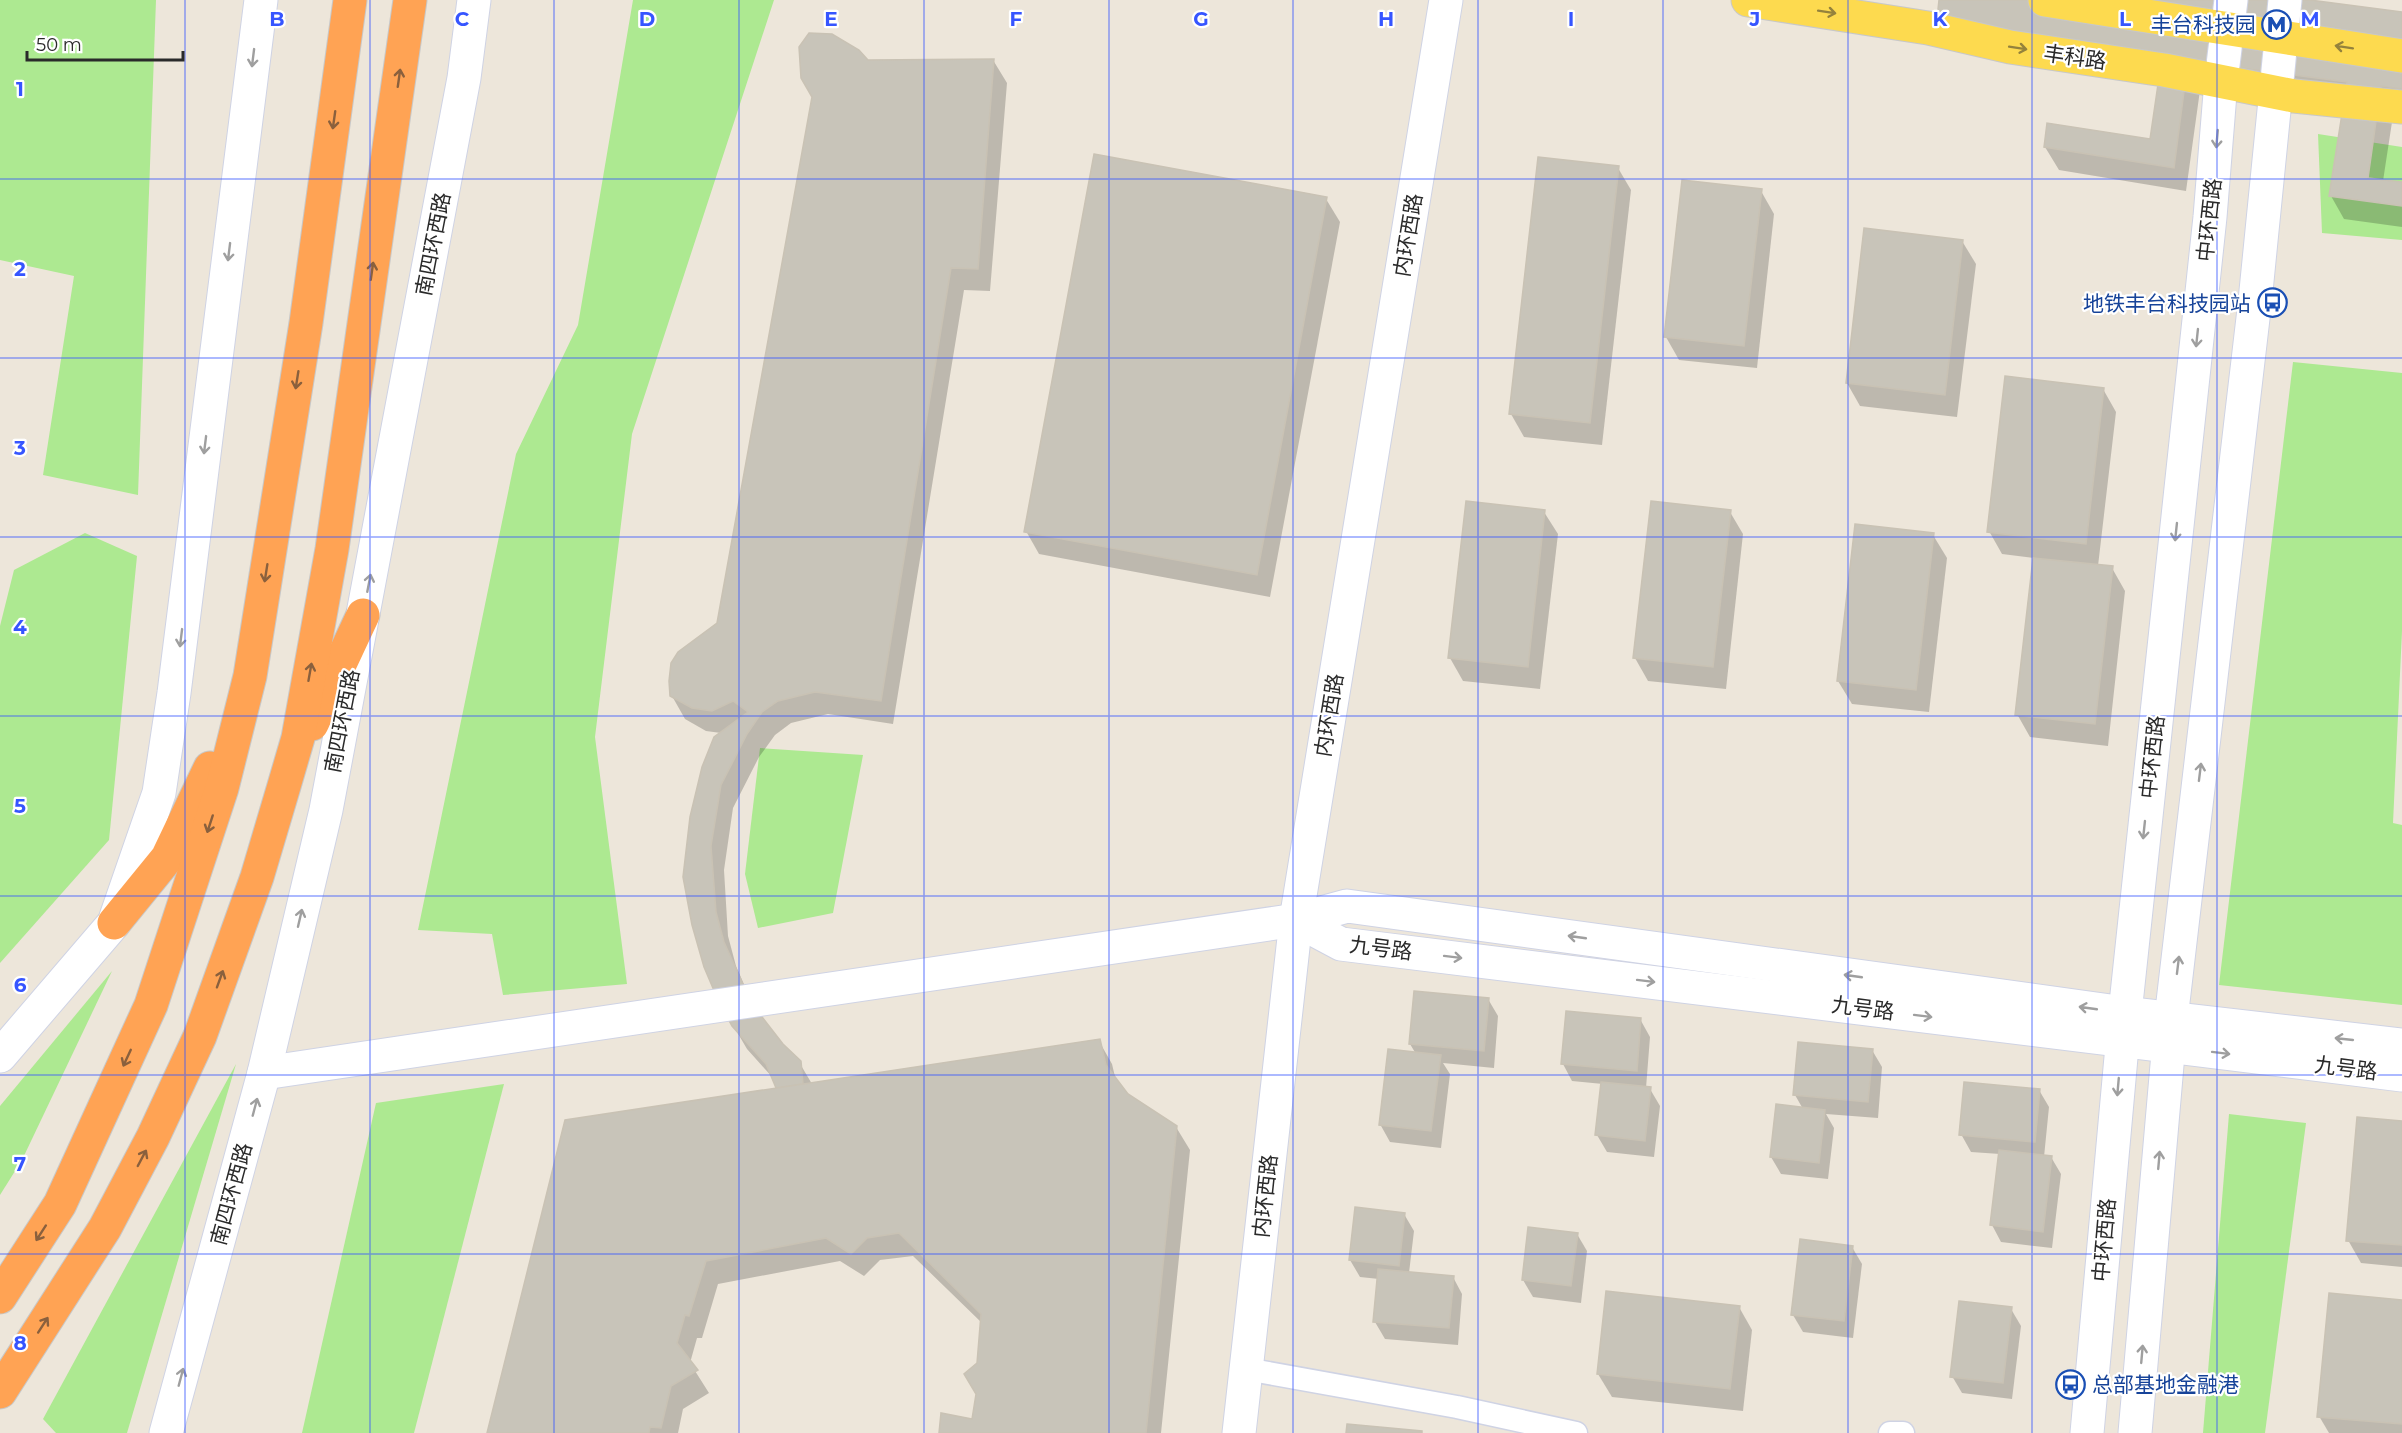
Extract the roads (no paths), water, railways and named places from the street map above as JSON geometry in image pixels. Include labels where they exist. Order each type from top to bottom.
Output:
[{"type":"highway","points":[[0,1297],[60,1204],[151,1005],[222,788],[250,676],[306,322],[350,0]]},
{"type":"highway","name":"南四环西路","points":[[0,1392],[105,1228],[200,1036],[257,877],[284,786],[298,738],[332,549],[410,0]]},
{"type":"highway","points":[[284,786],[363,615]]},
{"type":"highway","points":[[114,923],[167,858],[207,775],[250,676]]},
{"type":"main road","name":"丰科路","points":[[1748,0],[1928,28],[2010,47],[2164,70],[2275,92],[2402,107]]},
{"type":"main road","points":[[2045,0],[2230,14],[2281,37],[2402,56]]},
{"type":"street","points":[[0,1056],[114,923],[159,793],[174,693],[261,0]]},
{"type":"street","name":"南四环西路","points":[[166,1433],[264,1073],[326,810],[464,78],[474,0]]},
{"type":"street","name":"内环西路","points":[[1239,1433],[1296,920],[1446,0]]},
{"type":"street","points":[[2135,1433],[2170,1033],[2255,301],[2285,0]]},
{"type":"street","name":"中环西路","points":[[2087,1433],[2124,1027],[2210,217],[2221,81],[2230,14]]},
{"type":"street","name":"九号路","points":[[264,1073],[1296,920],[1347,906],[2170,1033],[2402,1075]]},
{"type":"street","name":"九号路","points":[[2170,1033],[2402,1045]]},
{"type":"street","points":[[1246,1369],[1457,1407],[1575,1433]]},
{"type":"street","points":[[1890,1433],[1903,1433]]},
{"type":"place","name":"丰台科技园","points":[[2277,24]]},
{"type":"place","name":"地铁丰台科技园站","points":[[2272,303]]},
{"type":"place","name":"总部基地金融港","points":[[2071,1384]]}]
